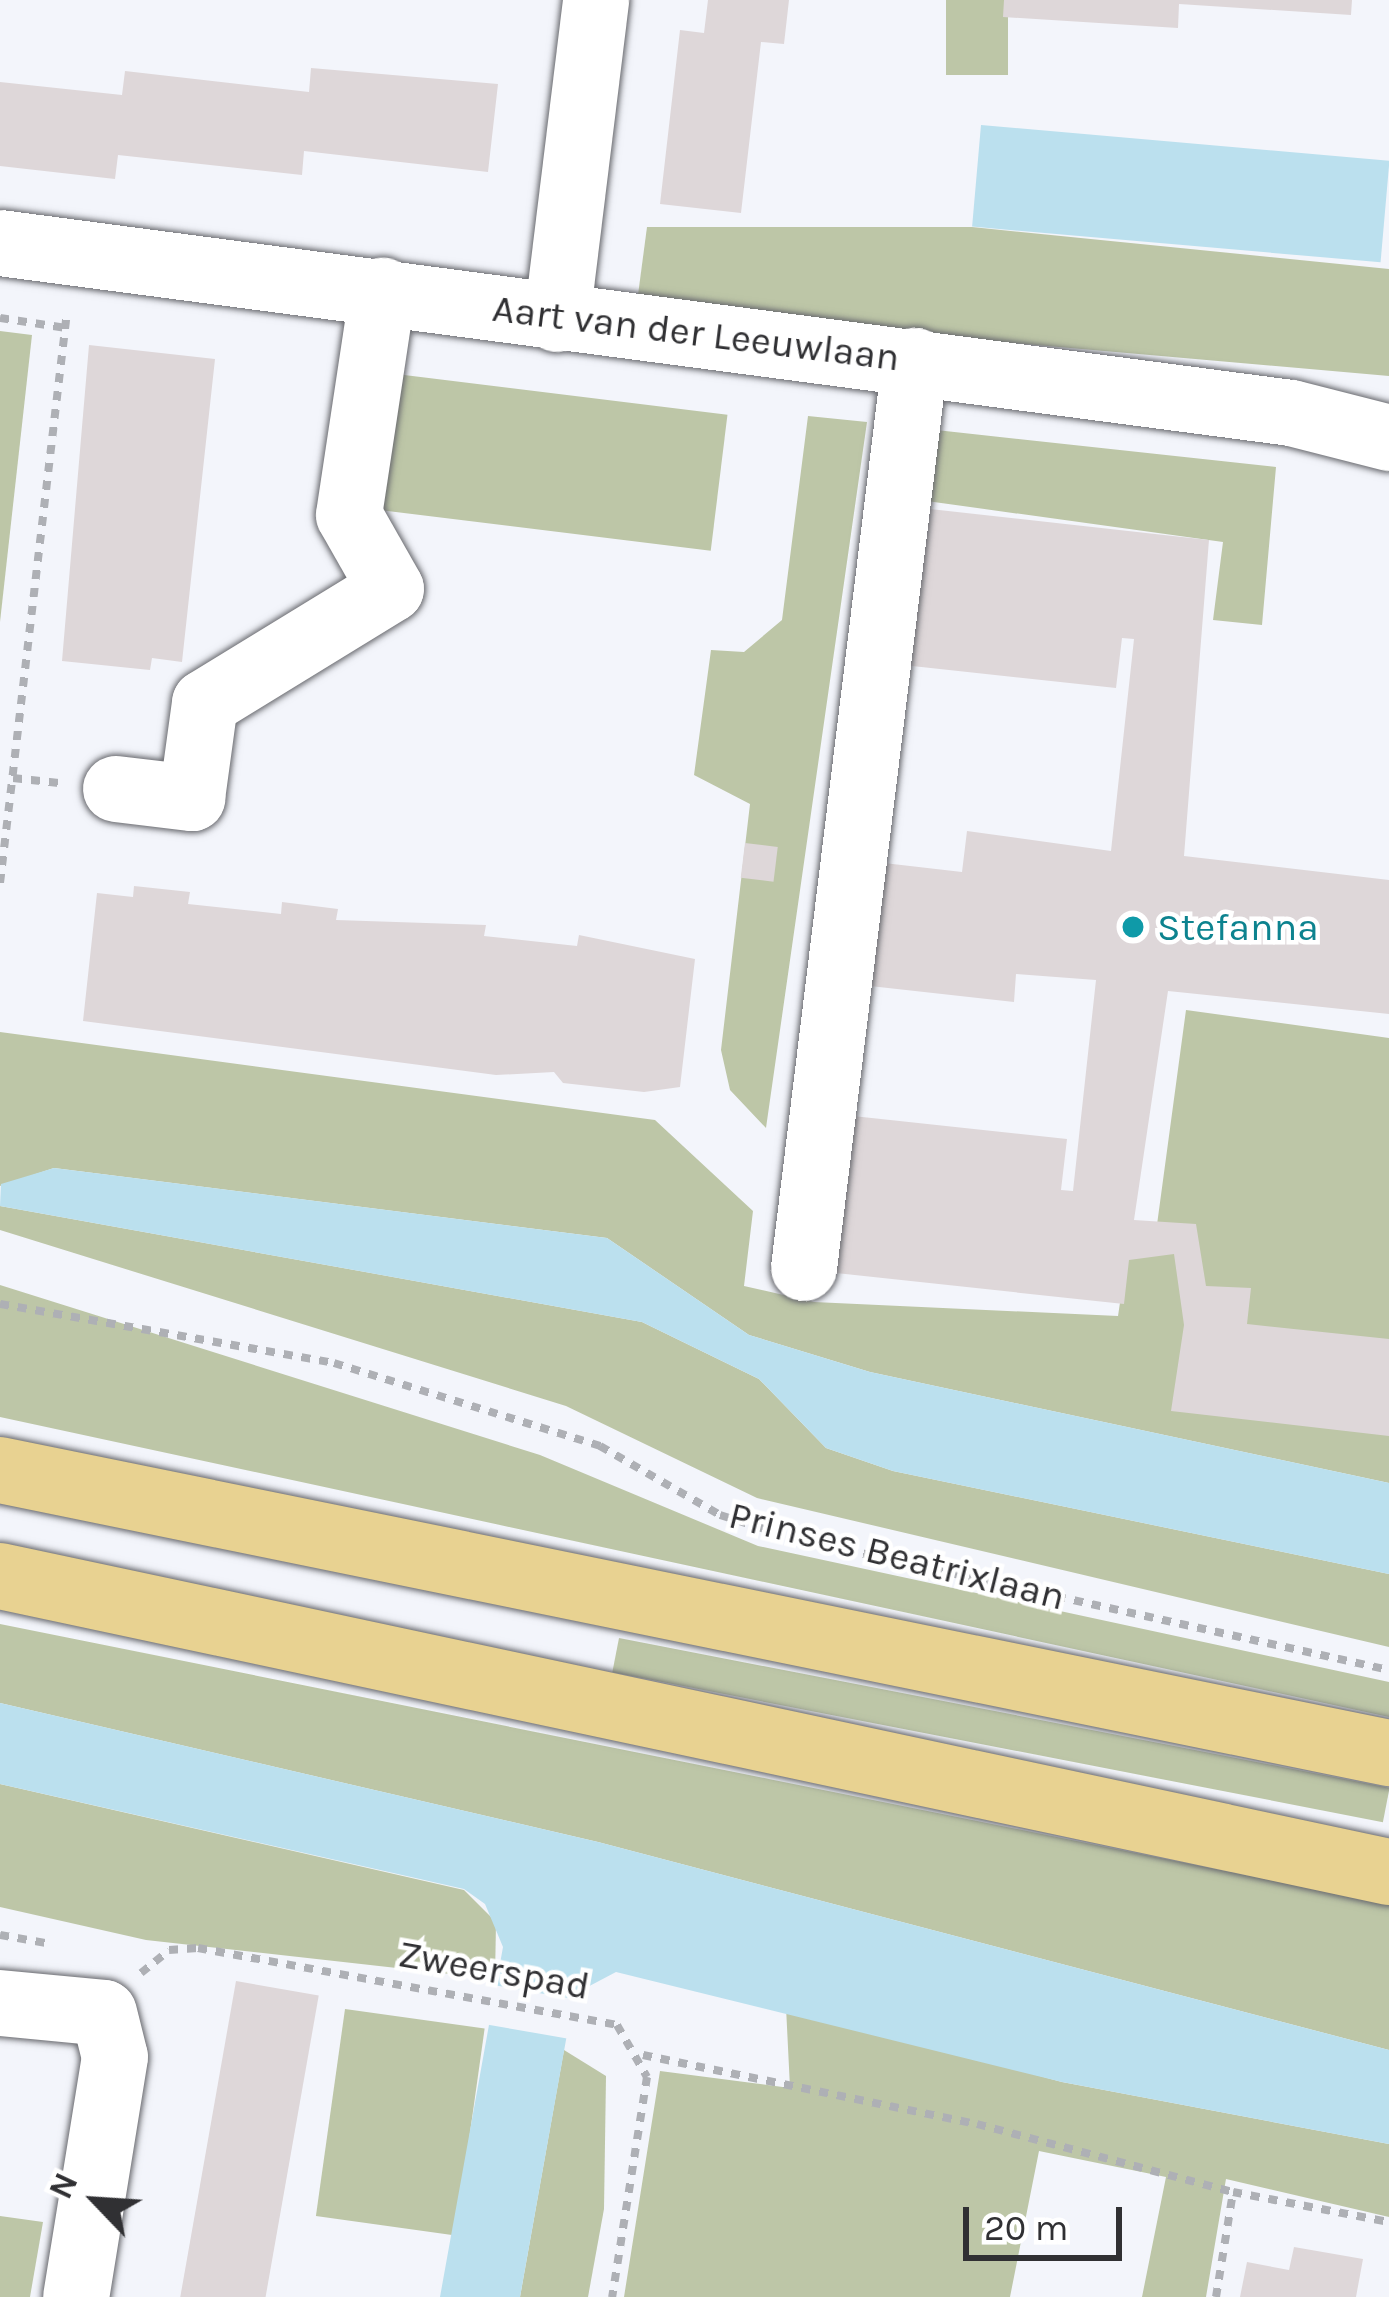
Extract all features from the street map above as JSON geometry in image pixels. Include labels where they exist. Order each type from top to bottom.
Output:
[{"type":"main road","points":[[0,1470],[1389,1753]]},
{"type":"main road","points":[[0,1576],[1389,1872]]},
{"type":"street","points":[[557,319],[596,0]]},
{"type":"street","name":"Aart van der Leeuwlaan","points":[[0,243],[1319,417],[1389,438]]},
{"type":"street","points":[[116,789],[192,798],[206,703],[391,589],[349,515],[383,291]]},
{"type":"street","points":[[804,1268],[915,361]]},
{"type":"street","points":[[0,2003],[104,2013],[116,2056],[76,2297]]},
{"type":"path","points":[[0,883],[74,251]]},
{"type":"path","points":[[0,318],[66,328]]},
{"type":"path","name":"Prinses Beatrixlaan","points":[[0,1304],[334,1363],[600,1446],[720,1515],[793,1538],[1389,1670]]},
{"type":"path","name":"Zweerspad","points":[[104,2013],[150,1960],[198,1948],[596,2018],[643,2055]]},
{"type":"path","points":[[612,2297],[646,2096],[643,2055],[976,2123],[1233,2192],[1389,2222]]},
{"type":"path","points":[[1216,2297],[1233,2192]]},
{"type":"green space","points":[[946,0],[1008,0],[1008,75],[946,75]]},
{"type":"green space","points":[[647,227],[972,227],[1389,269],[1389,376],[636,310]]},
{"type":"green space","points":[[0,331],[32,335],[0,622]]},
{"type":"green space","points":[[388,373],[727,415],[711,551],[371,509]]},
{"type":"green space","points":[[808,416],[867,422],[766,1128],[730,1090],[721,1050],[750,804],[694,775],[711,650],[744,652],[782,620]]},
{"type":"green space","points":[[918,428],[1276,467],[1262,625],[1213,620],[1223,542],[905,498]]},
{"type":"green space","points":[[1186,1010],[1389,1038],[1389,1483],[870,1372],[749,1335],[607,1238],[54,1168],[0,1186],[0,1032],[655,1120],[753,1211],[744,1286],[814,1302],[1118,1316],[1131,1229],[1156,1232]]},
{"type":"green space","points":[[0,1206],[642,1322],[759,1379],[826,1448],[893,1471],[1389,1574],[1389,1647],[757,1498],[566,1406],[0,1230]]},
{"type":"green space","points":[[0,1285],[540,1455],[758,1546],[1389,1682],[1389,1717],[0,1417]]},
{"type":"green space","points":[[0,1624],[1389,1904],[1389,2050],[598,1842],[0,1703]]},
{"type":"green space","points":[[619,1638],[1389,1788],[1383,1822],[612,1672]]},
{"type":"green space","points":[[0,1784],[464,1890],[496,1922],[495,1979],[146,1940],[0,1907]]},
{"type":"green space","points":[[786,2007],[1062,2082],[1389,2144],[1389,2217],[1226,2179],[1206,2297],[1142,2297],[1166,2177],[1039,2151],[1010,2297],[624,2297],[660,2071],[790,2088]]},
{"type":"green space","points":[[345,2009],[485,2029],[456,2236],[316,2216]]},
{"type":"green space","points":[[564,2050],[606,2076],[604,2209],[588,2297],[520,2297]]},
{"type":"green space","points":[[0,2216],[43,2222],[30,2297],[0,2297]]},
{"type":"water","points":[[981,125],[1389,161],[1381,262],[972,227]]},
{"type":"water","points":[[54,1168],[607,1238],[749,1335],[870,1372],[1389,1483],[1389,1574],[893,1471],[826,1448],[759,1379],[642,1322],[0,1206],[1,1184]]},
{"type":"water","points":[[0,1703],[598,1842],[1389,2050],[1389,2144],[1062,2082],[616,1972],[580,1991],[571,2012],[520,2297],[440,2297],[503,1947],[485,1904],[464,1889],[0,1784]]},
{"type":"pier","points":[[488,1984],[583,2001],[576,2040],[481,2023]]},
{"type":"building","points":[[708,0],[789,0],[784,44],[761,42],[741,213],[660,204],[680,30],[704,33]]},
{"type":"building","points":[[1004,0],[1352,0],[1351,15],[1179,4],[1178,28],[1003,17]]},
{"type":"building","points":[[311,68],[498,84],[488,172],[304,151],[302,175],[118,155],[115,179],[0,166],[0,82],[122,95],[125,71],[309,92]]},
{"type":"building","points":[[89,345],[215,359],[182,662],[152,658],[150,670],[62,661]]},
{"type":"building","name":"Stefanna","points":[[921,508],[1209,540],[1184,856],[1389,880],[1389,1014],[1168,991],[1134,1220],[1196,1224],[1206,1286],[1251,1288],[1247,1324],[1389,1339],[1389,1436],[1171,1411],[1184,1325],[1174,1254],[1129,1260],[1124,1304],[836,1273],[853,1116],[1067,1139],[1061,1190],[1073,1191],[1096,980],[1016,974],[1014,1002],[870,986],[884,863],[962,872],[967,831],[1111,851],[1134,639],[1122,638],[1116,688],[903,665]]},
{"type":"building","points":[[745,843],[778,847],[773,882],[741,878]]},
{"type":"building","points":[[134,886],[190,892],[188,904],[281,914],[282,902],[338,909],[336,920],[486,925],[484,936],[577,946],[579,935],[695,959],[680,1087],[644,1092],[563,1083],[554,1072],[496,1075],[83,1021],[97,893],[133,897]]},
{"type":"building","points":[[236,1981],[319,1996],[266,2297],[180,2297]]},
{"type":"building","points":[[1294,2247],[1363,2259],[1356,2297],[1240,2297],[1247,2262],[1289,2270]]},
{"type":"place","name":"Stefanna","points":[[1133,927]]}]
